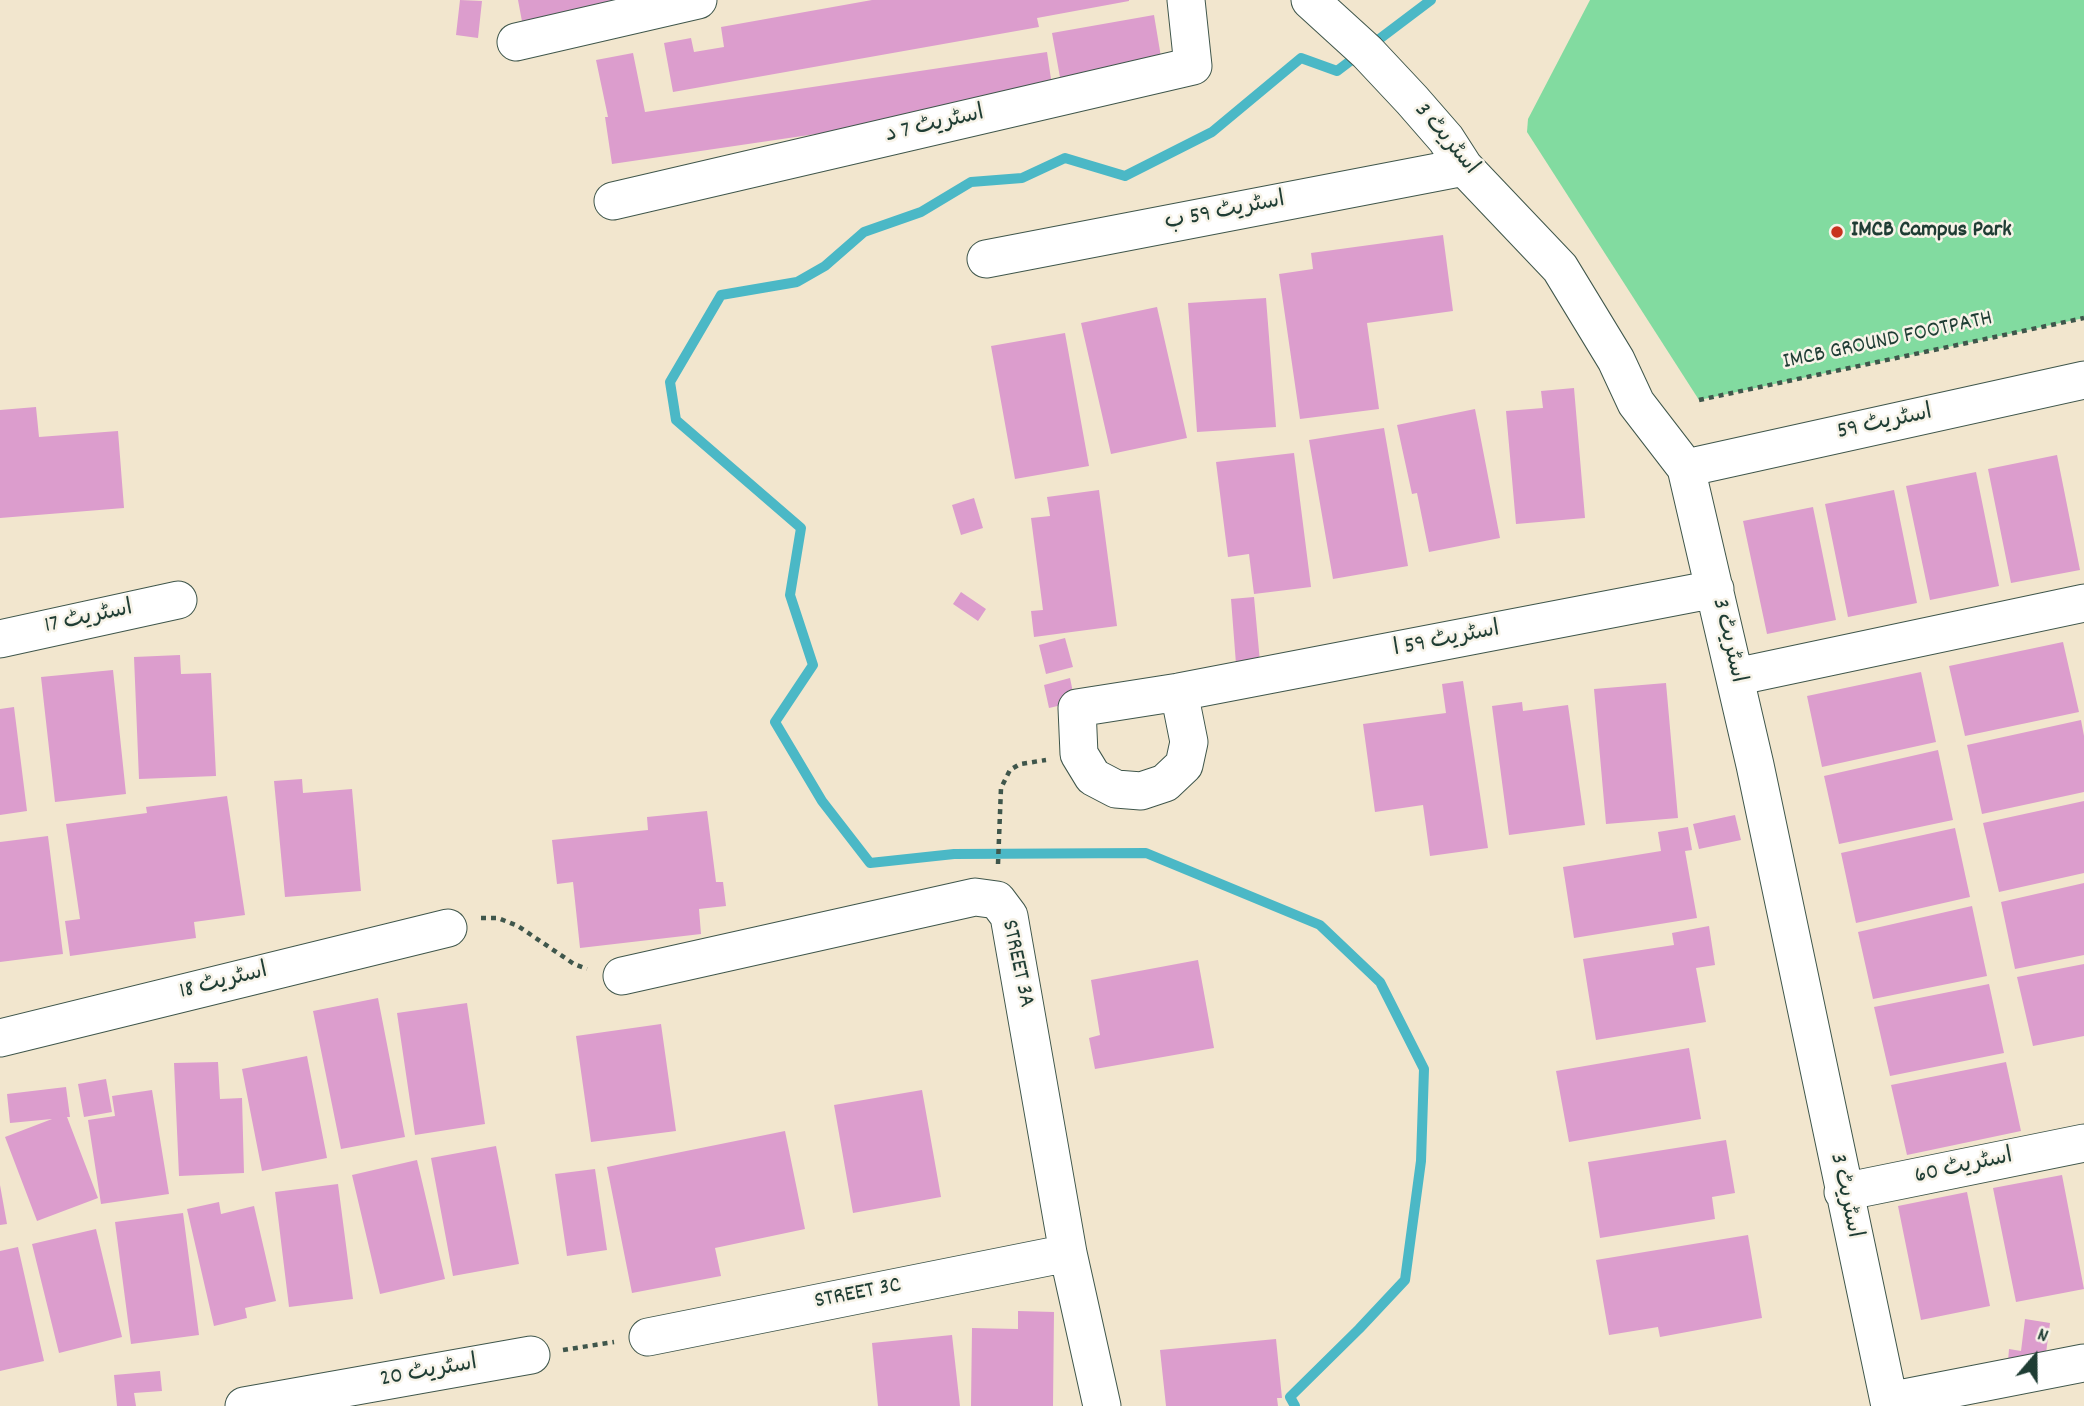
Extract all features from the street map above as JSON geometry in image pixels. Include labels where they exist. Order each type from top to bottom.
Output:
[{"type":"street","points":[[516,42],[698,0]]},
{"type":"street","name":"اسٹریٹ 7 د","points":[[613,201],[1193,66],[1186,0]]},
{"type":"street","name":"اسٹریٹ 3","points":[[1310,0],[1367,52],[1412,100],[1446,139],[1464,166],[1560,268],[1616,360],[1636,403],[1686,468],[1735,677],[1889,1404]]},
{"type":"street","name":"اسٹریٹ 59 ب","points":[[986,259],[1464,166]]},
{"type":"street","name":"اسٹریٹ 59","points":[[1686,468],[2084,380]]},
{"type":"street","name":"اسٹریٹ 59 ا","points":[[1079,754],[1077,708],[1179,692],[1715,589]]},
{"type":"street","name":"اسٹریٹ 17","points":[[0,639],[178,600]]},
{"type":"street","points":[[1735,677],[2084,603]]},
{"type":"street","points":[[1079,754],[1093,777],[1116,789],[1142,791],[1165,783],[1184,765],[1189,742],[1179,692]]},
{"type":"street","name":"STREET 3A","points":[[622,976],[975,897],[997,900],[1009,916],[1068,1253],[1102,1406]]},
{"type":"street","name":"اسٹریٹ 18","points":[[0,1038],[448,928]]},
{"type":"street","name":"اسٹریٹ 60","points":[[1843,1192],[2084,1143]]},
{"type":"street","name":"STREET 3C","points":[[648,1337],[1068,1253]]},
{"type":"street","name":"اسٹریٹ 20","points":[[244,1406],[531,1355]]},
{"type":"street","points":[[1889,1404],[2084,1363]]},
{"type":"path","name":"IMCB GROUND FOOTPATH","points":[[1699,400],[2084,317]]},
{"type":"path","points":[[997,900],[1000,805],[1002,788],[1010,770],[1020,764],[1079,754]]},
{"type":"path","points":[[448,928],[474,918],[498,918],[534,935],[574,964],[594,972],[622,976]]},
{"type":"path","points":[[531,1355],[648,1337]]},
{"type":"green space","name":"IMCB Campus Park","points":[[1590,0],[2084,0],[2084,318],[1699,400],[1527,132],[1528,119]]},
{"type":"building","points":[[460,0],[482,1],[478,38],[456,35]]},
{"type":"building","points":[[518,0],[679,0],[524,32]]},
{"type":"building","points":[[872,0],[1129,1],[1037,18],[1039,27],[673,92],[664,43],[691,38],[694,52],[724,47],[721,27]]},
{"type":"building","points":[[1154,15],[1164,75],[1061,83],[1052,33]]},
{"type":"building","points":[[1047,52],[1054,99],[612,164],[605,117],[608,117],[596,60],[633,53],[645,112]]},
{"type":"building","points":[[1443,235],[1453,311],[1367,323],[1379,409],[1300,419],[1279,274],[1313,269],[1311,253]]},
{"type":"building","points":[[1266,298],[1276,427],[1197,432],[1188,303]]},
{"type":"building","points":[[1157,307],[1187,438],[1111,454],[1081,323]]},
{"type":"building","points":[[1065,333],[1089,466],[1015,479],[991,346]]},
{"type":"building","points":[[1574,388],[1585,518],[1516,524],[1506,411],[1543,408],[1541,391]]},
{"type":"building","points":[[36,407],[39,437],[118,431],[124,508],[0,518],[0,410]]},
{"type":"building","points":[[1475,409],[1500,538],[1429,552],[1417,493],[1412,494],[1397,425]]},
{"type":"building","points":[[1384,428],[1408,566],[1333,579],[1309,440]]},
{"type":"building","points":[[1294,453],[1311,587],[1254,594],[1249,554],[1228,557],[1216,462]]},
{"type":"building","points":[[2057,455],[2080,570],[2011,583],[1988,469]]},
{"type":"building","points":[[1976,472],[1999,586],[1930,600],[1906,486]]},
{"type":"building","points":[[1099,490],[1117,626],[1034,637],[1031,611],[1043,610],[1031,518],[1050,516],[1047,497]]},
{"type":"building","points":[[1894,490],[1917,603],[1848,617],[1825,504]]},
{"type":"building","points":[[974,498],[983,528],[961,535],[952,505]]},
{"type":"building","points":[[1813,507],[1836,620],[1767,634],[1743,521]]},
{"type":"building","points":[[961,592],[986,609],[978,621],[953,604]]},
{"type":"building","points":[[1254,597],[1260,662],[1236,664],[1231,599]]},
{"type":"building","points":[[1065,638],[1073,667],[1046,674],[1039,645]]},
{"type":"building","points":[[2063,642],[2079,712],[1965,736],[1949,666]]},
{"type":"building","points":[[180,655],[181,674],[211,673],[216,776],[139,779],[134,657]]},
{"type":"building","points":[[113,670],[126,794],[55,802],[41,677]]},
{"type":"building","points":[[1921,672],[1936,742],[1822,767],[1807,696]]},
{"type":"building","points":[[1070,678],[1075,702],[1049,708],[1044,685]]},
{"type":"building","points":[[1463,681],[1488,848],[1430,856],[1423,805],[1375,812],[1363,724],[1446,713],[1442,684]]},
{"type":"building","points":[[1666,683],[1678,818],[1606,824],[1594,689]]},
{"type":"building","points":[[1522,702],[1523,711],[1568,705],[1585,825],[1509,835],[1492,706]]},
{"type":"building","points":[[14,707],[27,811],[0,815],[0,709]]},
{"type":"building","points":[[2081,720],[2084,736],[2084,792],[1982,814],[1967,745]]},
{"type":"building","points":[[1938,750],[1953,820],[1839,844],[1824,776]]},
{"type":"building","points":[[302,779],[303,793],[352,789],[361,891],[285,897],[274,781]]},
{"type":"building","points":[[227,796],[245,915],[194,922],[196,938],[70,956],[65,921],[80,919],[66,824],[147,813],[146,807]]},
{"type":"building","points":[[2084,801],[2084,873],[1999,892],[1983,823]]},
{"type":"building","points":[[707,811],[716,882],[723,882],[726,906],[699,909],[701,934],[580,948],[573,882],[557,884],[552,840],[648,830],[647,817]]},
{"type":"building","points":[[1735,815],[1741,840],[1699,849],[1693,824]]},
{"type":"building","points":[[1688,827],[1692,850],[1685,851],[1697,918],[1574,938],[1563,867],[1661,851],[1658,832]]},
{"type":"building","points":[[1955,828],[1970,897],[1856,923],[1841,853]]},
{"type":"building","points":[[48,836],[63,954],[0,962],[0,842]]},
{"type":"building","points":[[2084,883],[2084,955],[2015,969],[2001,902]]},
{"type":"building","points":[[1972,906],[1987,976],[1873,999],[1858,932]]},
{"type":"building","points":[[1709,926],[1715,965],[1696,968],[1706,1022],[1596,1040],[1583,959],[1674,945],[1672,933]]},
{"type":"building","points":[[1198,960],[1214,1048],[1095,1069],[1089,1038],[1100,1035],[1091,980]]},
{"type":"building","points":[[2084,964],[2084,1036],[2033,1046],[2017,977]]},
{"type":"building","points":[[1989,984],[2004,1053],[1890,1076],[1874,1007]]},
{"type":"building","points":[[378,998],[405,1137],[341,1149],[313,1011]]},
{"type":"building","points":[[467,1003],[485,1124],[415,1135],[397,1013]]},
{"type":"building","points":[[661,1024],[676,1131],[591,1142],[576,1036]]},
{"type":"building","points":[[1689,1048],[1701,1119],[1569,1142],[1556,1071]]},
{"type":"building","points":[[307,1056],[327,1158],[262,1171],[242,1069]]},
{"type":"building","points":[[218,1062],[220,1099],[242,1098],[244,1173],[179,1176],[174,1063]]},
{"type":"building","points":[[2006,1062],[2021,1131],[1907,1155],[1891,1085]]},
{"type":"building","points":[[106,1079],[112,1112],[84,1117],[78,1084]]},
{"type":"building","points":[[66,1087],[70,1117],[67,1117],[98,1198],[37,1221],[5,1137],[52,1119],[10,1123],[7,1094]]},
{"type":"building","points":[[152,1090],[169,1194],[101,1204],[88,1120],[115,1116],[112,1096]]},
{"type":"building","points":[[922,1090],[941,1197],[853,1213],[834,1105]]},
{"type":"building","points":[[785,1131],[805,1229],[715,1248],[721,1276],[632,1293],[607,1167]]},
{"type":"building","points":[[1726,1140],[1735,1193],[1712,1197],[1715,1219],[1600,1238],[1588,1162]]},
{"type":"building","points":[[496,1146],[519,1264],[453,1276],[431,1158]]},
{"type":"building","points":[[417,1160],[445,1279],[380,1294],[352,1175]]},
{"type":"building","points":[[595,1169],[607,1250],[567,1256],[555,1174]]},
{"type":"building","points":[[2062,1175],[2084,1289],[2016,1302],[1993,1188]]},
{"type":"building","points":[[338,1184],[353,1299],[289,1307],[275,1192]]},
{"type":"building","points":[[0,1185],[7,1224],[0,1225]]},
{"type":"building","points":[[1967,1192],[1990,1306],[1921,1320],[1898,1206]]},
{"type":"building","points":[[219,1202],[221,1214],[254,1206],[276,1301],[245,1308],[247,1318],[214,1326],[187,1209]]},
{"type":"building","points":[[183,1213],[199,1335],[131,1344],[115,1222]]},
{"type":"building","points":[[96,1229],[122,1337],[59,1353],[32,1244]]},
{"type":"building","points":[[1748,1235],[1762,1318],[1660,1337],[1658,1327],[1609,1335],[1596,1260]]},
{"type":"building","points":[[18,1247],[44,1361],[0,1371],[0,1251]]},
{"type":"building","points":[[1018,1311],[1054,1312],[1053,1406],[971,1406],[972,1328],[1018,1329]]},
{"type":"building","points":[[2025,1319],[2050,1323],[2044,1368],[2008,1362],[2009,1349],[2021,1351]]},
{"type":"building","points":[[952,1335],[960,1406],[878,1406],[872,1343]]},
{"type":"building","points":[[1276,1339],[1282,1398],[1277,1398],[1278,1406],[1166,1406],[1160,1350]]},
{"type":"building","points":[[160,1371],[162,1391],[134,1393],[136,1406],[117,1406],[114,1375]]},
{"type":"waterway","points":[[1295,1406],[1290,1397],[1405,1280],[1421,1161],[1424,1069],[1380,982],[1320,925],[1146,853],[954,854],[870,863],[822,801],[775,722],[813,665],[790,595],[801,528],[676,420],[670,382],[721,295],[797,282],[825,266],[864,232],[921,212],[971,182],[1022,178],[1065,158],[1125,176],[1212,132],[1301,58],[1337,71],[1431,0]]},
{"type":"place","name":"IMCB Campus Park","points":[[1837,232]]}]
